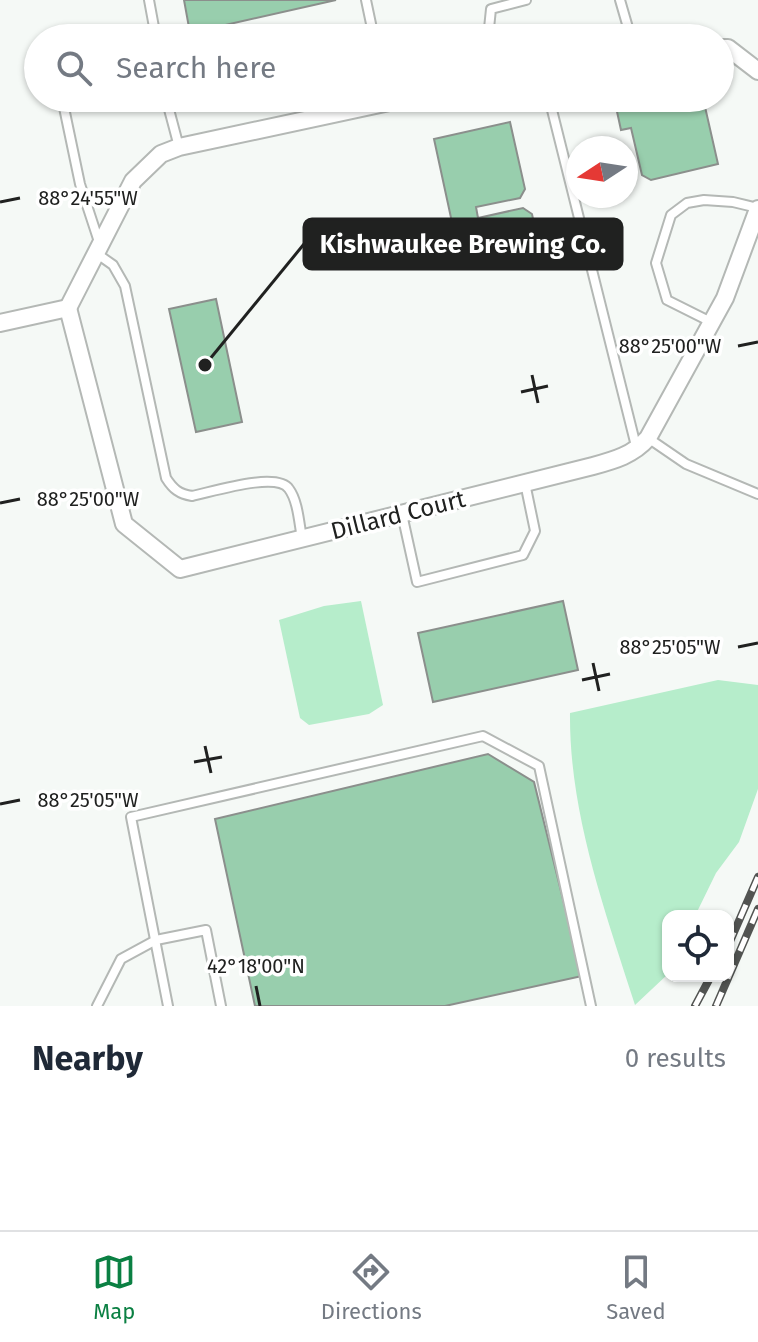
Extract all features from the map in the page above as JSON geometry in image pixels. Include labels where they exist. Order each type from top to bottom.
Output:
[{"type":"street","points":[[734,51],[754,62]]},
{"type":"street","points":[[0,323],[68,308],[133,181],[161,154],[179,147],[335,112]]},
{"type":"street","points":[[643,444],[725,298],[758,208]]},
{"type":"street","name":"Dillard Court","points":[[68,308],[124,524],[180,569],[616,460],[643,444]]},
{"type":"lane","points":[[149,0],[153,24]]},
{"type":"lane","points":[[366,0],[371,24]]},
{"type":"lane","points":[[489,24],[491,9],[526,0]]},
{"type":"lane","points":[[620,0],[627,24]]},
{"type":"lane","points":[[65,112],[98,249],[113,265],[125,286],[166,478],[181,494],[192,496],[279,481],[288,487],[293,498],[302,539]]},
{"type":"lane","points":[[170,112],[179,147]]},
{"type":"lane","points":[[553,112],[643,444],[758,494]]},
{"type":"lane","points":[[712,322],[667,300],[656,263],[671,215],[687,203],[704,200],[758,208]]},
{"type":"lane","points":[[402,514],[417,582],[523,555],[535,531],[525,483]]},
{"type":"lane","points":[[168,1006],[131,817],[483,736],[539,766],[591,1006]]},
{"type":"lane","points":[[97,1006],[121,959],[156,940],[206,930],[221,1006]]},
{"type":"shaded area","points":[[361,601],[383,705],[369,714],[309,725],[300,718],[279,620],[324,606]]},
{"type":"shaded area","points":[[718,680],[758,685],[758,789],[739,842],[716,873],[698,910],[662,910],[662,980],[635,1005],[582,825],[571,750],[570,713]]},
{"type":"building","points":[[184,0],[336,0],[230,24],[188,24]]},
{"type":"building","points":[[617,112],[706,112],[718,164],[651,180],[642,175],[638,136],[633,136],[631,128],[621,130]]},
{"type":"building","points":[[510,122],[525,189],[520,198],[476,207],[478,218],[523,208],[532,214],[539,247],[461,264],[434,139]]},
{"type":"building","points":[[216,299],[242,422],[196,432],[169,309]]},
{"type":"building","points":[[563,601],[578,670],[433,702],[418,633]]},
{"type":"building","points":[[488,754],[534,782],[582,976],[445,1006],[255,1006],[215,819]]},
{"type":"railway","points":[[734,932],[758,877]]},
{"type":"railway","points":[[716,1006],[758,909]]},
{"type":"railway","points":[[695,1006],[708,982]]},
{"type":"place","name":"Kishwaukee Brewing Co.","points":[[205,365]]}]
